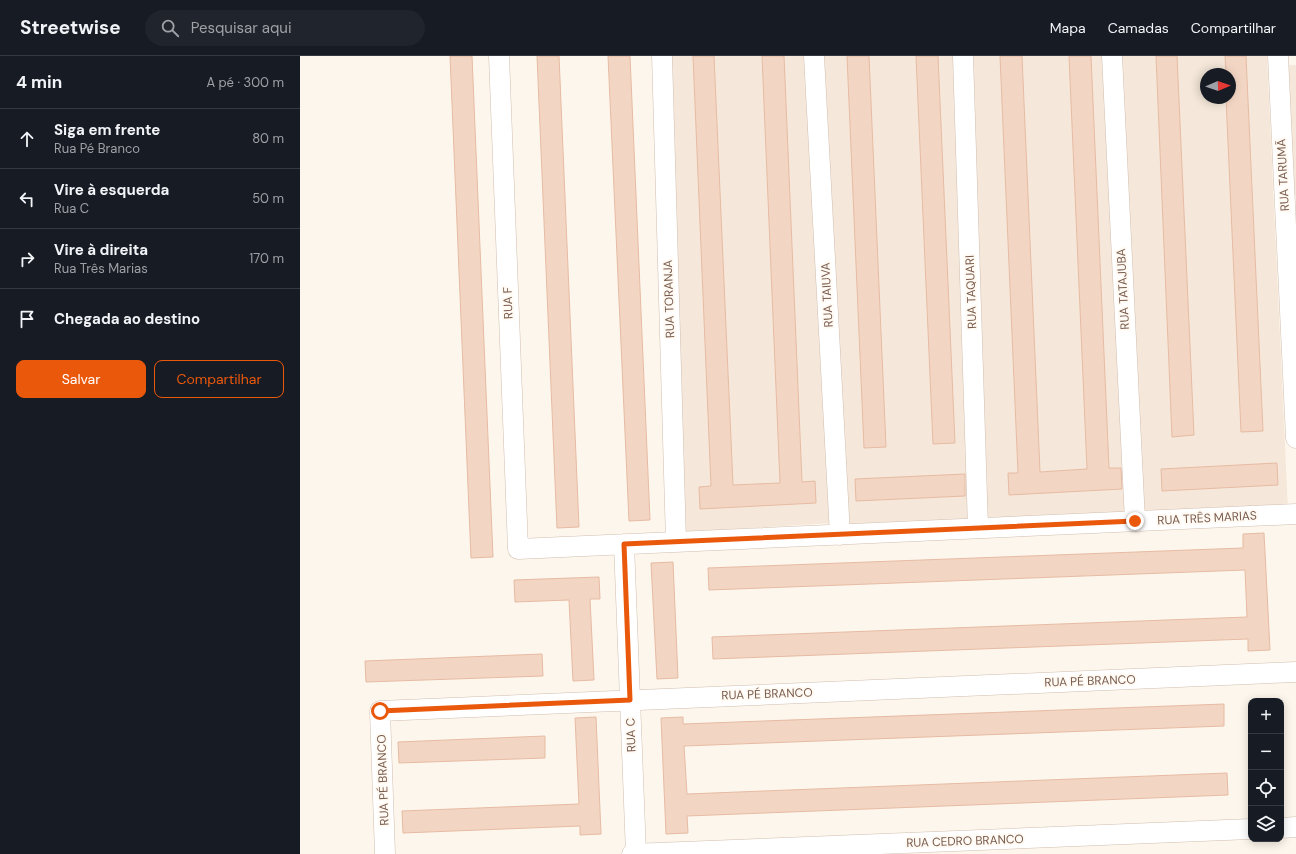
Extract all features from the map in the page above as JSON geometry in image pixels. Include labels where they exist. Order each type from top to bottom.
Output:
[{"type":"street","name":"RUA F","points":[[499,56],[518,549]]},
{"type":"street","name":"RUA TORANJA","points":[[662,56],[676,542]]},
{"type":"street","name":"RUA TAIUVA","points":[[814,56],[840,535]]},
{"type":"street","name":"RUA TAQUARI","points":[[963,56],[978,528]]},
{"type":"street","name":"RUA TATAJUBA","points":[[1112,56],[1135,521]]},
{"type":"street","name":"RUA TARUMÃ","points":[[1278,56],[1290,204],[1296,438]]},
{"type":"street","name":"RUA TRÊS MARIAS","points":[[518,549],[1296,514]]},
{"type":"street","name":"RUA C","points":[[624,544],[636,854]]},
{"type":"street","name":"RUA PÉ BRANCO","points":[[385,854],[380,711],[1296,672]]},
{"type":"street","points":[[1284,828],[1296,827]]},
{"type":"street","name":"RUA CEDRO BRANCO","points":[[632,854],[1248,829]]},
{"type":"shaded area","points":[[665,56],[811,56],[832,523],[686,532]]},
{"type":"shaded area","points":[[815,56],[961,56],[982,519],[836,528]]},
{"type":"shaded area","points":[[967,56],[1113,56],[1133,514],[988,523]]},
{"type":"shaded area","points":[[1122,56],[1267,56],[1288,510],[1142,520]]},
{"type":"shaded area","points":[[1287,65],[1296,65],[1296,196],[1294,196]]},
{"type":"building","points":[[450,56],[472,56],[493,557],[471,558]]},
{"type":"building","points":[[537,56],[559,56],[579,527],[557,528]]},
{"type":"building","points":[[608,56],[630,56],[650,520],[629,521]]},
{"type":"building","points":[[693,56],[714,56],[733,485],[780,483],[762,56],[784,56],[802,482],[815,481],[816,503],[700,509],[699,487],[711,486]]},
{"type":"building","points":[[847,56],[869,56],[886,447],[864,448]]},
{"type":"building","points":[[916,56],[938,56],[955,443],[933,444]]},
{"type":"building","points":[[1000,56],[1022,56],[1040,472],[1087,469],[1069,56],[1091,56],[1109,468],[1121,468],[1122,489],[1009,495],[1008,473],[1018,473]]},
{"type":"building","points":[[1156,56],[1177,56],[1194,435],[1172,437]]},
{"type":"building","points":[[1225,56],[1246,56],[1263,431],[1241,432],[1226,104],[1236,104],[1236,68],[1226,68]]},
{"type":"building","points":[[1277,463],[1278,485],[1162,491],[1161,469]]},
{"type":"building","points":[[965,474],[965,496],[856,501],[855,479]]},
{"type":"building","points":[[1264,533],[1270,650],[1248,651],[1248,639],[713,659],[712,637],[1247,617],[1245,570],[709,590],[708,568],[1243,548],[1243,534]]},
{"type":"building","points":[[673,562],[678,678],[657,679],[651,563]]},
{"type":"building","points":[[599,577],[600,599],[590,599],[594,680],[573,681],[569,600],[515,602],[514,580]]},
{"type":"building","points":[[542,654],[543,676],[366,682],[365,661]]},
{"type":"building","points":[[1224,704],[1224,726],[684,746],[687,794],[1227,773],[1228,795],[687,816],[688,833],[666,834],[661,718],[683,717],[683,724]]},
{"type":"building","points":[[596,717],[601,834],[580,835],[580,826],[403,833],[402,811],[579,804],[575,718]]},
{"type":"building","points":[[545,736],[545,758],[399,763],[398,742]]},
{"type":"route","points":[[380,711],[630,700],[624,544],[1135,521]]}]
